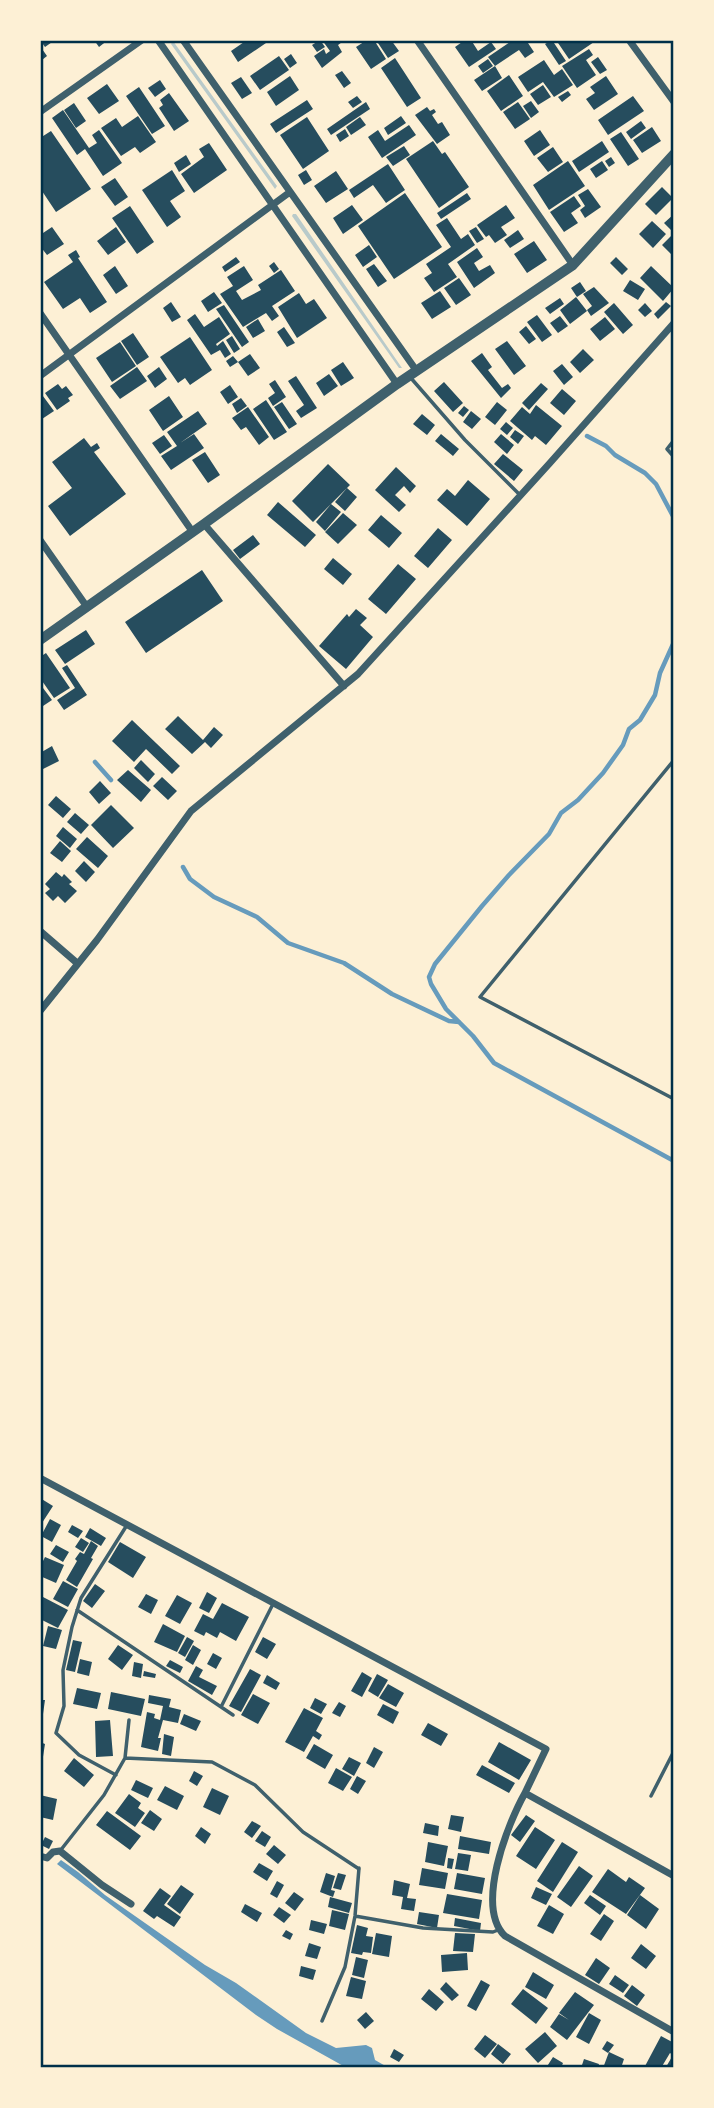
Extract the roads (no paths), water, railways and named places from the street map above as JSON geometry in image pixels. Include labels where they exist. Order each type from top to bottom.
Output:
[{"type":"street","points":[[40,112],[142,40]]},
{"type":"street","points":[[158,40],[397,384]]},
{"type":"street","points":[[183,40],[413,373]]},
{"type":"street","points":[[417,40],[573,265]]},
{"type":"street","points":[[629,40],[674,102]]},
{"type":"street","points":[[40,640],[397,384],[573,265],[674,154]]},
{"type":"street","points":[[40,376],[290,192]]},
{"type":"street","points":[[40,313],[192,531]]},
{"type":"street","points":[[40,1011],[97,940],[191,811],[358,674],[674,323]]},
{"type":"street","points":[[204,524],[344,685]]},
{"type":"street","points":[[40,540],[87,607]]},
{"type":"street","points":[[40,931],[77,963]]},
{"type":"street","points":[[40,1478],[546,1749],[514,1811],[502,1849],[493,1887],[494,1916],[498,1930],[674,2032]]},
{"type":"street","points":[[525,1793],[674,1876]]},
{"type":"street","points":[[50,1854],[131,1904]]},
{"type":"lane","points":[[413,373],[465,440],[521,495]]},
{"type":"lane","points":[[674,440],[667,449],[674,457]]},
{"type":"lane","points":[[674,760],[480,997],[674,1099]]},
{"type":"lane","points":[[116,1775],[79,1755],[57,1733],[64,1706],[63,1670],[77,1610],[128,1523]]},
{"type":"lane","points":[[221,1706],[274,1602]]},
{"type":"lane","points":[[77,1610],[233,1715]]},
{"type":"lane","points":[[50,1854],[104,1795],[116,1775],[125,1758],[129,1720]]},
{"type":"lane","points":[[651,1796],[674,1751]]},
{"type":"lane","points":[[125,1758],[212,1762],[255,1785],[303,1832],[359,1868],[355,1916],[345,1967],[322,2021]]},
{"type":"lane","points":[[355,1916],[423,1928],[493,1932],[498,1930]]},
{"type":"water","points":[[61,1860],[105,1895],[306,2033],[336,2048],[366,2045],[372,2048],[375,2060],[389,2068],[347,2068],[277,2029],[57,1864]]},
{"type":"waterway","points":[[587,436],[645,473],[656,484],[674,518]]},
{"type":"waterway","points":[[674,620],[674,634]]},
{"type":"waterway","points":[[674,642],[660,673],[655,695],[640,720],[629,729],[623,745],[603,773],[578,800],[561,813],[549,834],[482,906],[435,964],[429,977],[446,1009],[473,1036],[494,1063],[674,1161]]},
{"type":"waterway","points":[[95,762],[111,780]]},
{"type":"waterway","points":[[183,867],[190,879],[214,897],[257,917],[288,943],[344,963],[392,994],[449,1021],[459,1022]]}]
